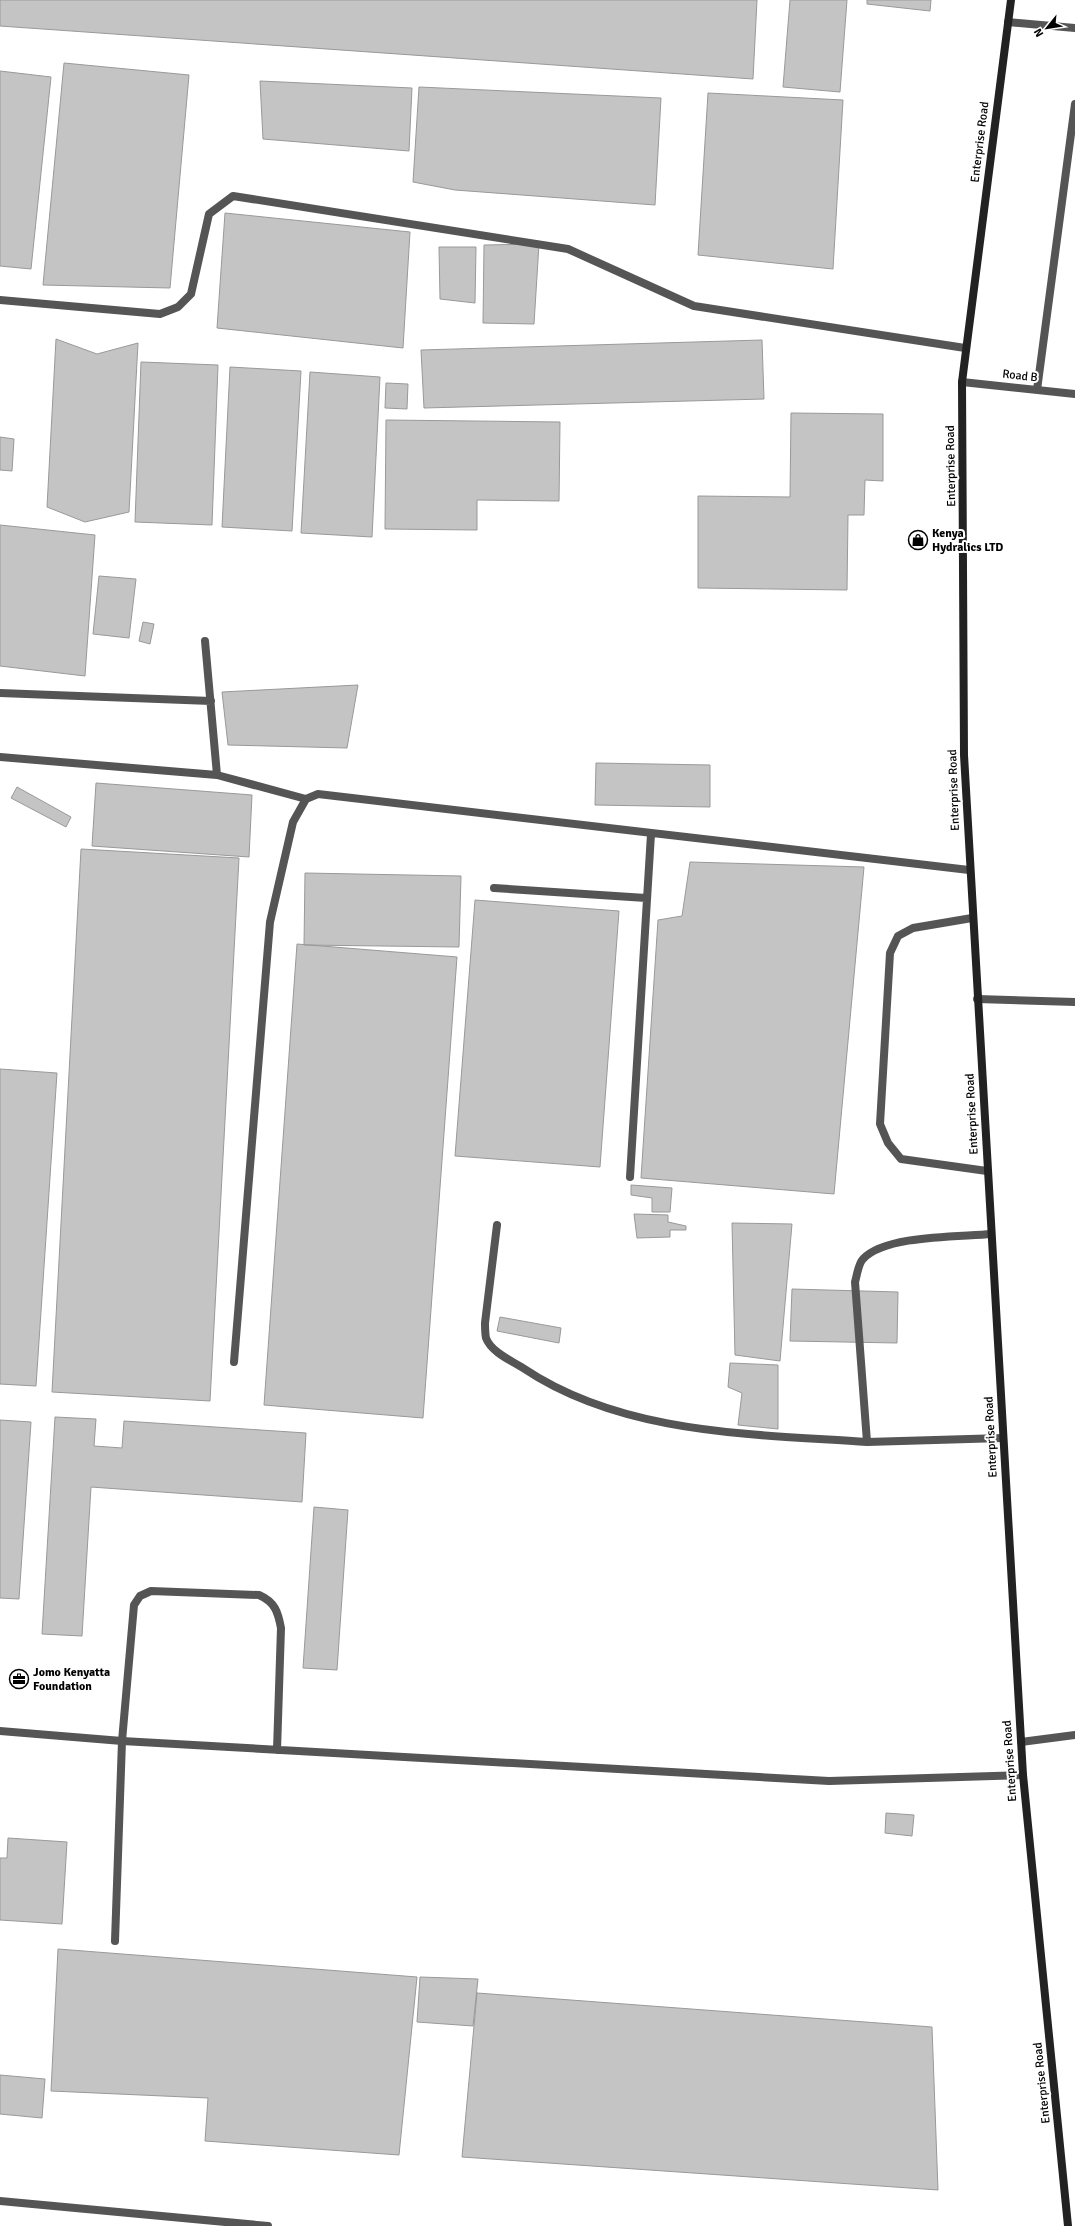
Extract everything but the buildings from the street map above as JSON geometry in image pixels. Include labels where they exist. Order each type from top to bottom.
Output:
[{"type":"main road","name":"Enterprise Road","points":[[1011,0],[965,348],[962,382],[964,755],[969,870],[1020,1742],[1068,2226]]},
{"type":"lane","points":[[1008,22],[1075,28]]},
{"type":"lane","points":[[1037,390],[1075,104]]},
{"type":"lane","points":[[0,300],[160,314],[178,307],[191,294],[209,214],[233,196],[568,249],[694,306],[965,348]]},
{"type":"lane","name":"Road B","points":[[962,382],[1075,394]]},
{"type":"lane","points":[[205,641],[217,775]]},
{"type":"lane","points":[[0,693],[211,701]]},
{"type":"lane","points":[[0,757],[217,775],[306,799],[318,794],[969,870]]},
{"type":"lane","points":[[234,1362],[270,922],[293,822],[306,799]]},
{"type":"lane","points":[[630,1177],[651,834]]},
{"type":"lane","points":[[494,888],[646,898]]},
{"type":"lane","points":[[972,918],[913,928],[898,936],[890,953],[880,1124],[888,1143],[901,1159],[987,1171]]},
{"type":"lane","points":[[977,999],[1075,1002]]},
{"type":"lane","points":[[497,1225],[485,1323],[486,1338],[495,1350],[546,1383],[589,1401],[666,1424],[712,1432],[868,1442],[1003,1438]]},
{"type":"lane","points":[[868,1442],[855,1282],[862,1260],[875,1249],[897,1242],[991,1234]]},
{"type":"lane","points":[[115,1941],[122,1741],[134,1605],[140,1596],[151,1591],[259,1595],[269,1599],[277,1609],[281,1628],[277,1750]]},
{"type":"lane","points":[[0,1731],[122,1741],[830,1781],[1023,1774]]},
{"type":"lane","points":[[1020,1742],[1075,1735]]},
{"type":"lane","points":[[0,2201],[268,2226]]},
{"type":"place","name":"Kenya Hydralics LTD","points":[[918,540]]},
{"type":"place","name":"Jomo Kenyatta Foundation","points":[[19,1679]]}]
